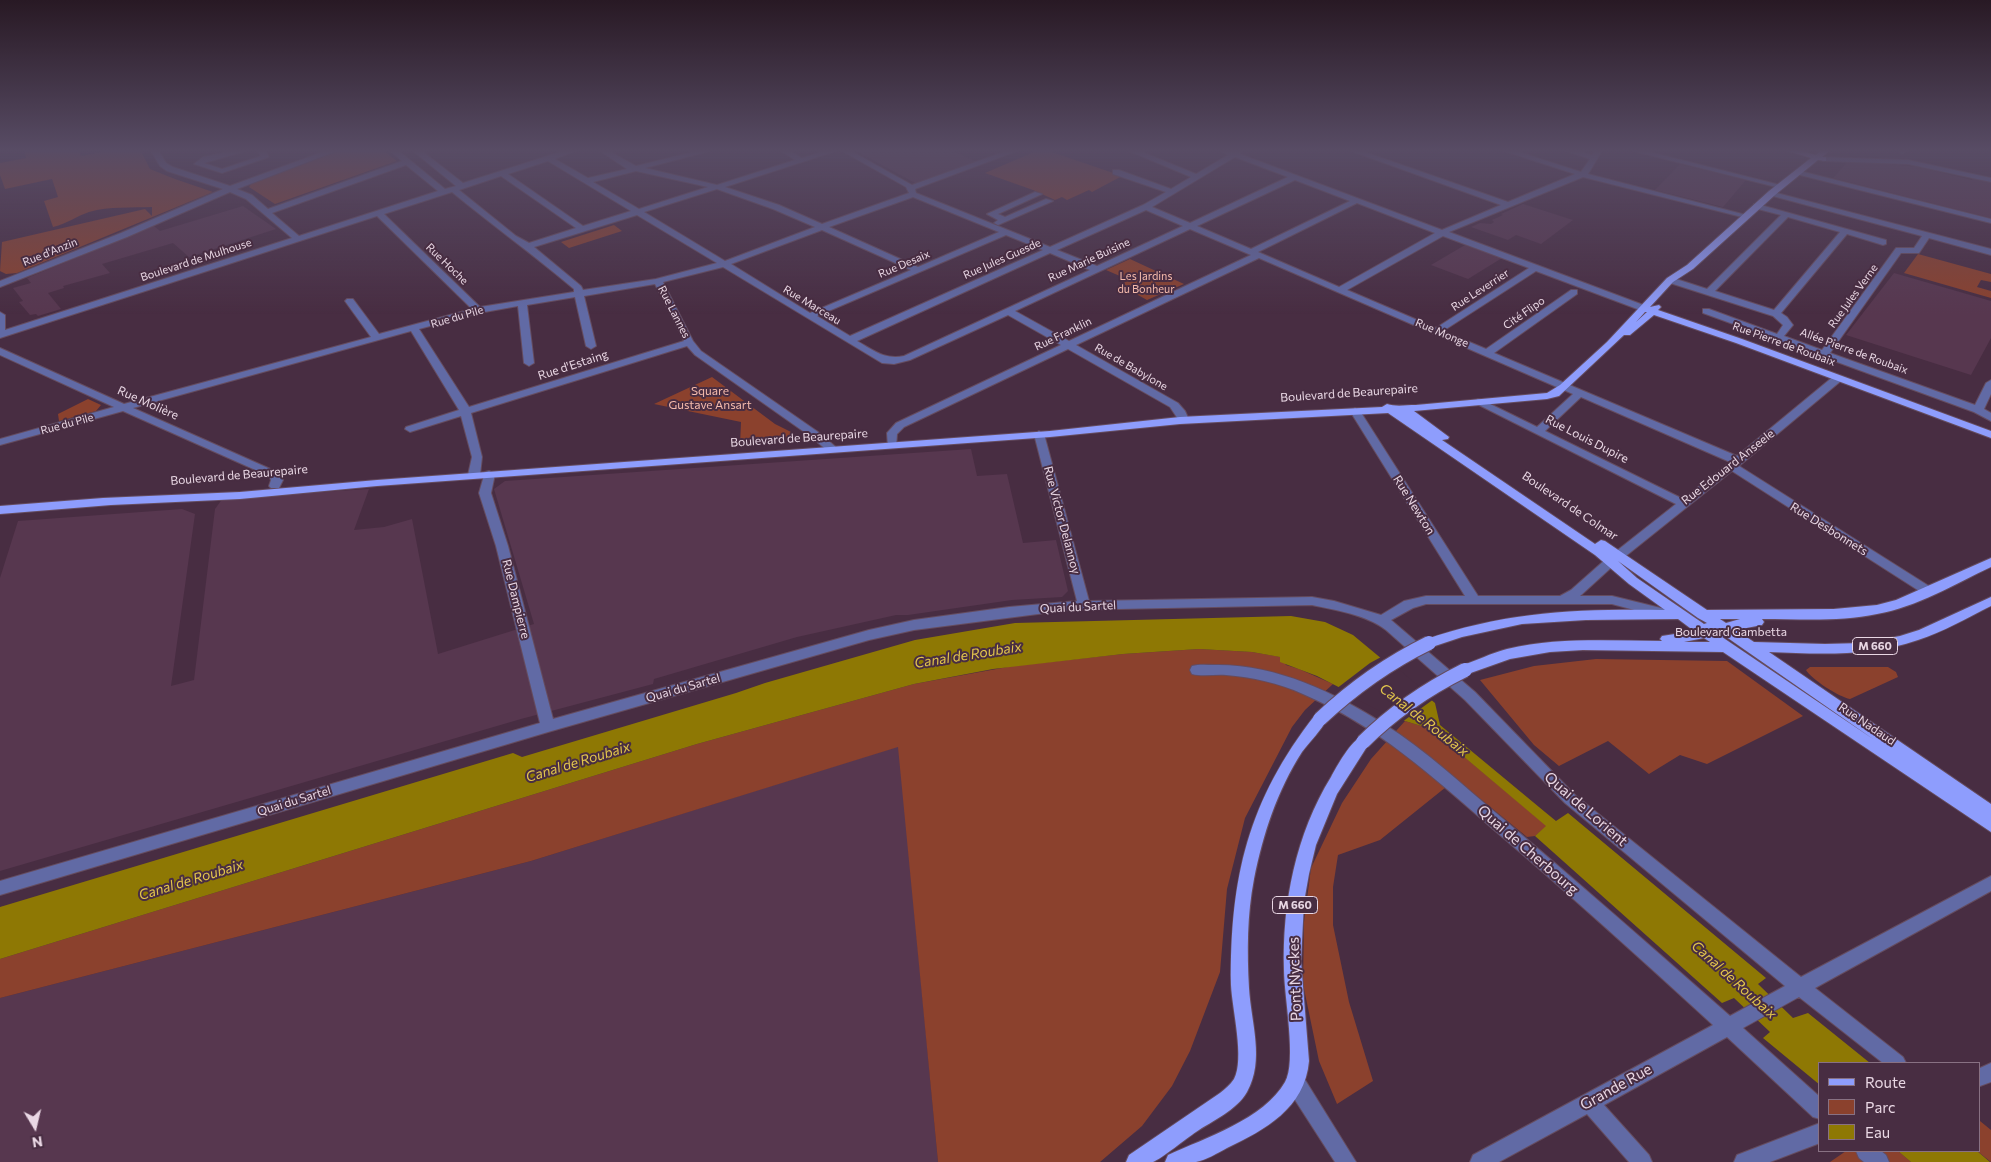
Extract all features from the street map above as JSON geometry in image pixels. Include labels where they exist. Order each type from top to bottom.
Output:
[{"type":"main road","name":"Boulevard de Beaurepaire","points":[[1222,418],[1478,402],[1554,394],[1650,307],[1673,281],[1757,206]]},
{"type":"main road","name":"Rue Pierre de Roubaix","points":[[1650,307],[1991,435]]},
{"type":"main road","name":"Rue Pierre de Roubaix","points":[[1650,307],[1991,427]]},
{"type":"main road","name":"Boulevard de Beaurepaire","points":[[0,510],[103,502],[164,501],[273,490],[892,446],[1184,420],[1355,411],[1393,406]]},
{"type":"main road","name":"Boulevard de Colmar","points":[[1393,406],[1614,559],[1704,615],[1727,636]]},
{"type":"main road","name":"Boulevard de Colmar","points":[[1614,559],[1633,581],[1676,615],[1704,631],[1727,636]]},
{"type":"main road","name":"Boulevard Gambetta","points":[[1136,1162],[1232,1095],[1239,1087],[1246,1072],[1247,1063],[1240,991],[1239,934],[1248,862],[1260,822],[1278,780],[1299,744],[1320,719],[1370,675],[1396,659],[1429,643],[1472,628],[1521,619],[1565,616],[1861,612],[1891,607],[1991,562]]},
{"type":"main road","name":"Boulevard Gambetta","points":[[1465,670],[1508,654],[1560,646],[1727,636],[1750,647],[1847,648],[1884,645],[1916,636],[1991,601]]},
{"type":"main road","points":[[1727,636],[1750,622],[1826,620],[1861,612]]},
{"type":"main road","points":[[1560,646],[1598,640],[1676,639],[1698,635],[1709,625],[1704,615]]},
{"type":"main road","name":"Rue Nadaud","points":[[1727,636],[1991,825]]},
{"type":"main road","name":"Rue Nadaud","points":[[1750,647],[1991,812]]},
{"type":"main road","name":"Pont Nyckes","points":[[1295,1082],[1299,1058],[1293,996],[1292,930],[1299,880],[1313,831],[1325,802],[1342,771],[1363,742],[1387,719],[1419,694],[1465,670]]},
{"type":"main road","name":"M 660","points":[[1175,1162],[1262,1119],[1283,1102],[1295,1082]]},
{"type":"street","name":"Rue d'Anzin","points":[[0,284],[124,235],[193,205]]},
{"type":"street","points":[[258,205],[298,239]]},
{"type":"street","points":[[266,212],[285,205]]},
{"type":"street","name":"Boulevard de Mulhouse","points":[[0,333],[402,205]]},
{"type":"street","points":[[473,205],[513,238],[528,246],[574,284],[580,292],[591,346]]},
{"type":"street","points":[[548,205],[582,229]]},
{"type":"street","name":"Rue Marceau","points":[[626,205],[882,360],[891,362]]},
{"type":"street","points":[[528,246],[659,205]]},
{"type":"street","points":[[771,205],[919,270]]},
{"type":"street","name":"Rue du Pile","points":[[0,442],[478,310],[580,292],[658,281],[722,264],[875,205]]},
{"type":"street","points":[[944,205],[1096,269]]},
{"type":"street","points":[[1004,220],[991,214],[1012,205]]},
{"type":"street","points":[[991,226],[1039,205]]},
{"type":"street","name":"Rue Jules Guesde","points":[[850,340],[1149,205]]},
{"type":"street","name":"Rue Marie Buisine","points":[[891,362],[905,359],[1233,205]]},
{"type":"street","name":"Rue Franklin","points":[[892,446],[892,433],[900,425],[1069,345],[1347,205]]},
{"type":"street","name":"Rue Pierre de Roubaix","points":[[1371,205],[1568,279],[1650,307]]},
{"type":"street","points":[[1340,290],[1443,232],[1507,205]]},
{"type":"street","points":[[1704,205],[1746,216]]},
{"type":"street","points":[[1819,205],[1925,237],[1991,252]]},
{"type":"street","points":[[1929,205],[1991,221]]},
{"type":"street","points":[[1757,206],[1883,242]]},
{"type":"street","name":"Rue Monge","points":[[1146,207],[1564,386],[1735,463]]},
{"type":"street","name":"Rue Hoche","points":[[378,213],[478,310]]},
{"type":"street","points":[[1709,292],[1786,215]]},
{"type":"street","name":"Rue Desaix","points":[[810,316],[1007,232]]},
{"type":"street","points":[[1776,314],[1845,232]]},
{"type":"street","name":"Rue Jules Verne","points":[[1825,354],[1899,250],[1916,252],[1925,237]]},
{"type":"street","name":"Rue Leverrier","points":[[1437,331],[1536,267]]},
{"type":"street","name":"Rue Pierre de Roubaix","points":[[1568,279],[1579,288],[1650,307]]},
{"type":"street","name":"Rue Lannes","points":[[658,281],[689,342],[702,357],[814,434],[833,450]]},
{"type":"street","points":[[1673,281],[1776,314],[1784,319],[1788,325],[1779,337]]},
{"type":"street","name":"Cité Flipo","points":[[1487,353],[1579,288]]},
{"type":"street","points":[[350,302],[378,339]]},
{"type":"street","points":[[522,302],[529,363]]},
{"type":"street","name":"Rue de Babylone","points":[[1008,311],[1174,406],[1180,411],[1184,420]]},
{"type":"street","name":"Allée Pierre de Roubaix","points":[[1706,311],[1978,410],[1991,418]]},
{"type":"street","points":[[0,315],[0,333]]},
{"type":"street","points":[[414,329],[466,413],[477,457],[474,475]]},
{"type":"street","name":"Rue d'Estaing","points":[[410,429],[689,342]]},
{"type":"street","name":"Rue Molière","points":[[0,350],[12,358],[273,474],[277,480],[273,490]]},
{"type":"street","points":[[0,359],[12,358]]},
{"type":"street","name":"Rue Edouard Anseele","points":[[1614,559],[1838,378]]},
{"type":"street","points":[[1978,410],[1991,383]]},
{"type":"street","points":[[1539,431],[1580,393]]},
{"type":"street","name":"Rue Louis Dupire","points":[[1478,402],[1683,503]]},
{"type":"street","name":"Rue Newton","points":[[1355,411],[1474,600]]},
{"type":"street","name":"Rue Victor Delannoy","points":[[1039,434],[1084,605]]},
{"type":"street","name":"Rue Desbonnets","points":[[1735,463],[1928,591]]},
{"type":"street","name":"Rue Dampierre","points":[[489,474],[485,493],[505,555],[548,726]]},
{"type":"street","points":[[1561,600],[1573,595],[1614,559]]},
{"type":"street","name":"Boulevard Gambetta","points":[[1382,620],[1414,602],[1474,600],[1616,600],[1676,615]]},
{"type":"street","name":"Quai du Sartel","points":[[0,888],[548,726],[898,628],[1010,612],[1084,605],[1312,601],[1334,604],[1382,620]]},
{"type":"street","name":"Quai de Lorient","points":[[1382,620],[1470,696],[1570,799],[1782,973],[1896,1062]]},
{"type":"street","name":"Quai de Cherbourg","points":[[1197,670],[1221,669],[1256,674],[1286,682],[1314,693],[1375,726],[1404,745],[1521,844],[1728,1026],[1818,1108]]},
{"type":"street","points":[[1801,987],[1991,883]]},
{"type":"street","name":"Grande Rue","points":[[1480,1162],[1801,987]]},
{"type":"street","points":[[1295,1082],[1346,1162]]},
{"type":"street","points":[[1589,1102],[1642,1162]]},
{"type":"street","points":[[1744,1162],[1818,1134]]},
{"type":"street","points":[[1867,1152],[1879,1162]]},
{"type":"shaded area","points":[[1520,205],[1527,205],[1573,220],[1541,244],[1516,235],[1508,240],[1471,227],[1480,223],[1491,224],[1494,222],[1492,220],[1503,215],[1501,214]]},
{"type":"shaded area","points":[[1941,205],[1991,205],[1991,218]]},
{"type":"shaded area","points":[[243,206],[276,229],[189,257],[173,243],[102,264],[110,273],[63,286],[64,288],[48,293],[61,309],[38,316],[36,314],[30,315],[19,302],[23,301],[13,288],[31,283],[27,278],[154,226],[160,231]]},
{"type":"shaded area","points":[[1465,245],[1502,258],[1468,279],[1431,265]]},
{"type":"shaded area","points":[[1894,273],[1991,301],[1991,338],[1971,375],[1846,335]]},
{"type":"shaded area","points":[[971,449],[977,476],[1007,474],[1023,543],[1056,540],[1068,591],[1062,597],[1012,600],[908,615],[896,615],[797,637],[654,679],[653,684],[521,719],[0,871],[0,578],[18,521],[182,509],[195,514],[171,686],[194,680],[215,509],[223,498],[369,489],[354,530],[384,527],[412,519],[438,654],[534,624],[494,489],[505,481]]},
{"type":"shaded area","points":[[899,746],[938,1162],[0,1162],[0,998],[531,861]]},
{"type":"green space","points":[[45,205],[181,205],[17,273],[6,274],[0,271],[2,242],[145,209],[152,216],[152,207],[105,209],[89,212],[53,227]]},
{"type":"green space","points":[[614,225],[622,231],[569,248],[561,242]]},
{"type":"green space","points":[[1918,254],[1991,274],[1991,282],[1981,280],[1977,287],[1991,291],[1991,298],[1904,273]]},
{"type":"green space","name":"Les Jardins du Bonheur","points":[[1130,259],[1184,284],[1147,300],[1120,285],[1129,280],[1106,270]]},
{"type":"green space","name":"Square Gustave Ansart","points":[[712,377],[775,424],[793,433],[793,440],[740,445],[741,422],[654,404]]},
{"type":"green space","points":[[88,399],[101,405],[96,411],[59,421],[58,414]]},
{"type":"green space","points":[[1199,649],[1252,652],[1281,657],[1286,665],[1333,684],[1305,710],[1292,727],[1245,818],[1227,889],[1220,972],[1190,1051],[1172,1086],[1142,1126],[1100,1162],[938,1162],[898,747],[531,861],[0,998],[0,959],[697,744],[914,684],[1013,666],[1123,654]]},
{"type":"green space","points":[[1596,659],[1727,661],[1803,716],[1707,764],[1680,755],[1649,774],[1608,741],[1559,766],[1534,745],[1480,680],[1534,666]]},
{"type":"green space","points":[[1810,667],[1888,667],[1896,672],[1898,677],[1850,699],[1819,683],[1806,670]]},
{"type":"green space","points":[[1405,721],[1431,729],[1547,826],[1535,836],[1527,837],[1456,779],[1380,840],[1338,855],[1333,887],[1333,925],[1349,1002],[1373,1081],[1337,1104],[1319,1061],[1303,984],[1304,922],[1311,868],[1342,803],[1371,759]]},
{"type":"green space","points":[[1981,1122],[1991,1130],[1991,1162],[1978,1152],[1981,1152]]},
{"type":"green space","points":[[1845,1152],[1899,1152],[1911,1162],[1830,1162]]},
{"type":"water","name":"Canal de Roubaix","points":[[1291,616],[1325,622],[1353,635],[1435,703],[1440,725],[1556,821],[1568,813],[1766,978],[1758,984],[1793,1018],[1808,1013],[1869,1062],[1818,1062],[1818,1083],[1763,1038],[1770,1032],[1734,998],[1722,1003],[1535,836],[1546,826],[1431,729],[1405,721],[1317,676],[1280,662],[1280,657],[1252,652],[1199,649],[1123,654],[993,669],[914,684],[697,744],[0,959],[0,907],[513,753],[522,757],[765,683],[915,640],[1015,623]]},
{"type":"water","points":[[1899,1152],[1978,1152],[1990,1162],[1911,1162]]},
{"type":"pier","points":[[1383,656],[1434,699],[1402,722],[1336,689],[1370,663]]}]
